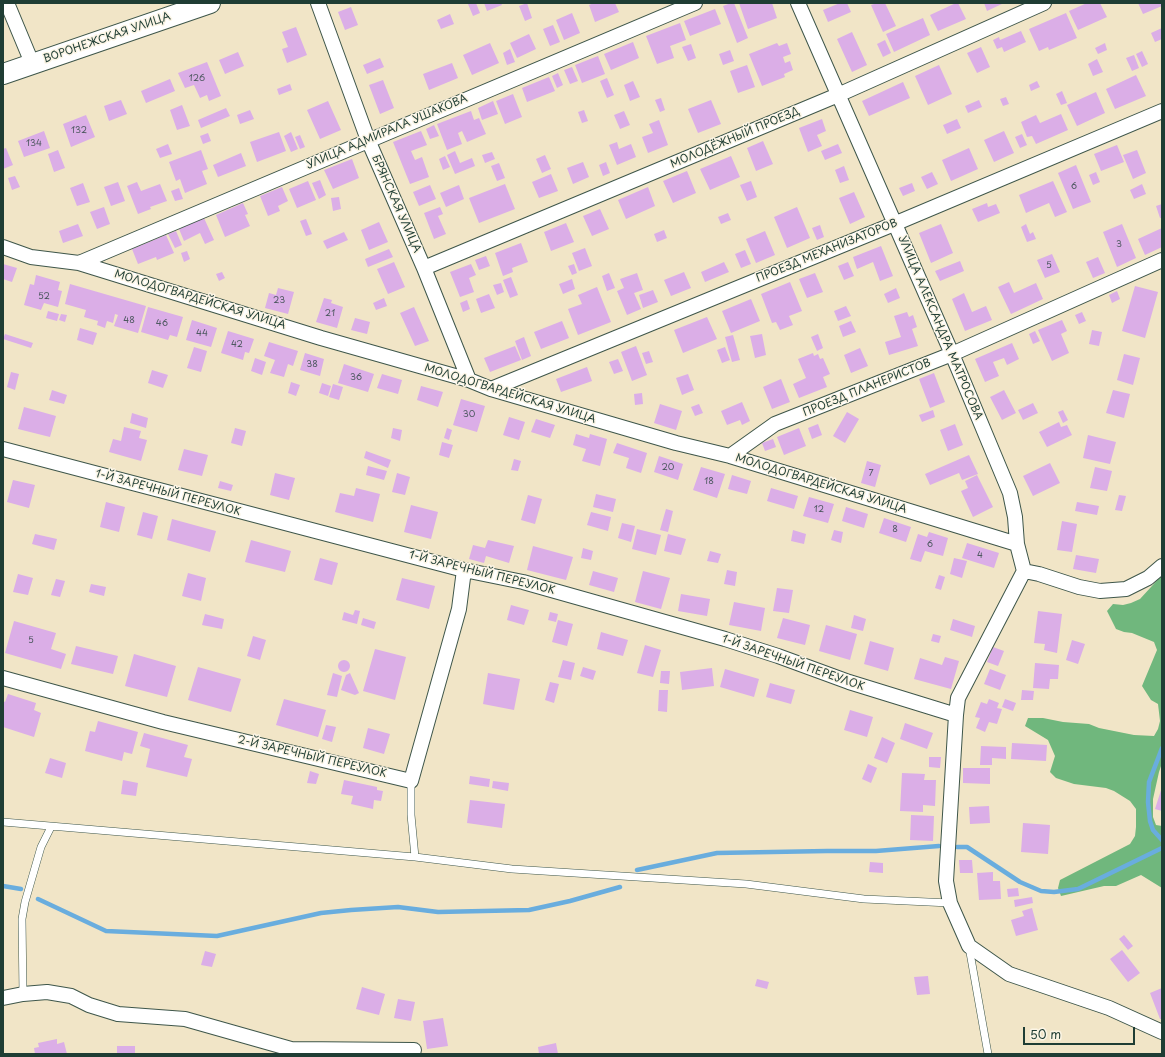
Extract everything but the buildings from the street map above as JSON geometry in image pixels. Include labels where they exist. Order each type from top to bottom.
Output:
[{"type":"street","points":[[7,3],[32,63]]},
{"type":"street","name":"ВОРОНЕЖСКАЯ УЛИЦА","points":[[3,74],[185,7],[210,3]]},
{"type":"street","name":"БРЯНСКАЯ УЛИЦА","points":[[318,3],[368,140],[424,268],[468,380]]},
{"type":"street","name":"УЛИЦА АДМИРАЛА УШАКОВА","points":[[79,263],[695,3]]},
{"type":"street","name":"УЛИЦА АЛЕКСАНДРА МАТРОСОВА","points":[[798,3],[952,354],[1010,493],[1015,517],[1017,544],[1024,572]]},
{"type":"street","name":"МОЛОДЁЖНЫЙ ПРОЕЗД","points":[[424,268],[838,95],[1044,3]]},
{"type":"street","name":"ПРОЕЗД МЕХАНИЗАТОРОВ","points":[[491,389],[894,224],[1162,111]]},
{"type":"street","name":"МОЛОДОГВАРДЕЙСКАЯ УЛИЦА","points":[[3,247],[32,258],[79,263],[321,338],[468,380],[491,389],[676,443],[730,456],[1017,544]]},
{"type":"street","name":"ПРОЕЗД ПЛАНЕРИСТОВ","points":[[730,456],[774,424],[952,354],[1162,260]]},
{"type":"street","name":"1-Й ЗАРЕЧНЫЙ ПЕРЕУЛОК","points":[[3,449],[464,570],[523,582],[725,639],[778,656],[849,682],[956,715]]},
{"type":"street","points":[[1162,566],[1148,578],[1126,589],[1100,591],[1039,574],[1024,572],[958,698],[946,881],[950,903],[969,946],[1009,974],[1109,1008],[1162,1032]]},
{"type":"street","points":[[411,781],[459,609],[464,570]]},
{"type":"street","name":"2-Й ЗАРЕЧНЫЙ ПЕРЕУЛОК","points":[[3,678],[164,722],[411,781]]},
{"type":"street","points":[[3,998],[23,994],[47,992],[71,996],[89,1005],[118,1014],[184,1019],[291,1049],[414,1050]]},
{"type":"lane","points":[[411,781],[411,815],[415,857]]},
{"type":"lane","points":[[3,822],[415,857],[512,869],[746,884],[864,899],[950,903]]},
{"type":"lane","points":[[23,994],[22,920],[24,908],[41,847],[52,827]]},
{"type":"lane","points":[[969,946],[988,1054]]},
{"type":"green space","points":[[1162,575],[1162,763],[1153,799],[1153,817],[1156,825],[1162,826],[1162,888],[1141,875],[1116,886],[1104,886],[1061,896],[1058,888],[1060,880],[1130,844],[1135,836],[1136,809],[1130,801],[1114,791],[1106,788],[1074,784],[1056,778],[1050,772],[1055,756],[1048,740],[1025,726],[1028,718],[1043,718],[1063,722],[1089,724],[1099,728],[1134,735],[1154,736],[1160,721],[1158,704],[1151,700],[1142,686],[1157,650],[1154,642],[1132,633],[1116,629],[1107,611],[1113,604],[1123,605],[1140,599]]},
{"type":"waterway","points":[[1162,748],[1149,782],[1148,802],[1150,821],[1153,830],[1162,840]]},
{"type":"waterway","points":[[637,870],[717,853],[876,851],[939,846]]},
{"type":"waterway","points":[[957,847],[967,847],[1020,882],[1041,891],[1054,892],[1078,889],[1162,848]]},
{"type":"waterway","points":[[3,886],[21,889]]},
{"type":"waterway","points":[[38,899],[106,931],[217,936],[321,913],[351,910],[398,907],[438,912],[529,910],[570,901],[620,887]]}]
